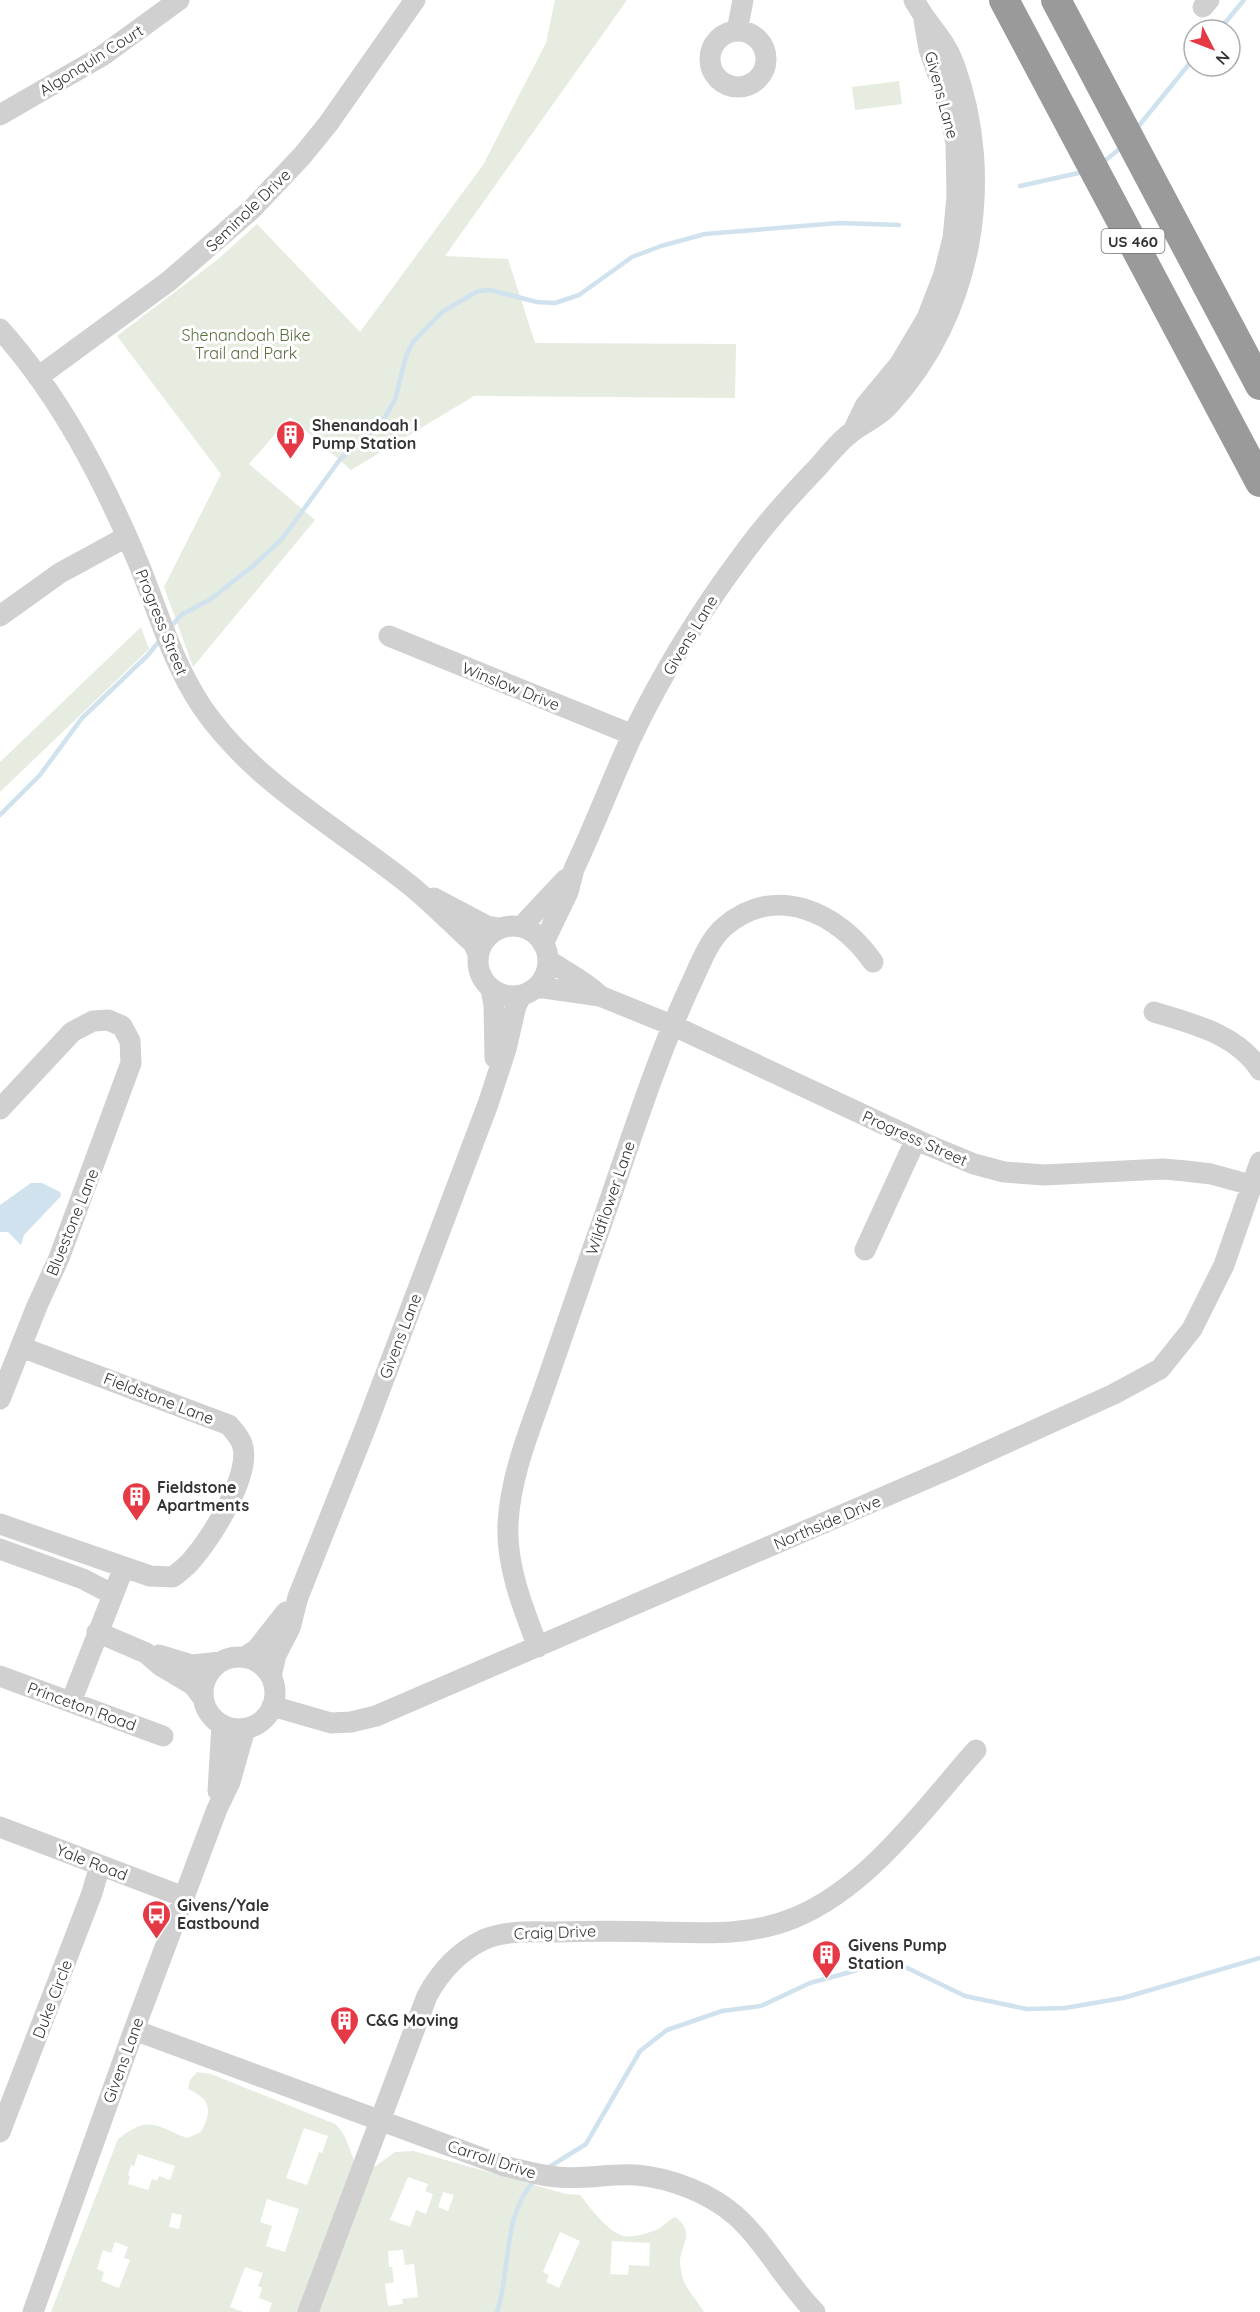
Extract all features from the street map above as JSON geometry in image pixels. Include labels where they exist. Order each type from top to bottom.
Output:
[{"type":"highway","name":"US 460","points":[[1004,0],[1260,482]]},
{"type":"highway","name":"US 460","points":[[1056,0],[1260,385]]},
{"type":"street","name":"Algonquin Court","points":[[0,116],[102,56],[179,0]]},
{"type":"street","name":"Seminole Drive","points":[[38,377],[169,281],[260,202],[328,124],[415,0]]},
{"type":"street","points":[[737,31],[743,0]]},
{"type":"street","name":"Givens Lane","points":[[546,952],[574,869],[633,735],[686,639],[736,564],[790,496],[853,431],[878,418],[901,392],[925,357],[953,302],[969,246],[975,182],[970,123],[960,82],[944,41],[924,20],[914,0]]},
{"type":"street","name":"Progress Street","points":[[0,329],[26,357],[67,421],[98,476],[126,537],[175,658],[216,727],[241,754],[287,795],[412,887],[474,944],[478,954]]},
{"type":"street","points":[[0,616],[60,573],[126,537]]},
{"type":"street","name":"Winslow Drive","points":[[389,636],[633,735]]},
{"type":"street","name":"Givens Lane","points":[[521,927],[574,869]]},
{"type":"street","name":"Progress Street","points":[[412,887],[487,926],[499,928]]},
{"type":"street","name":"Wildflower Lane","points":[[538,1647],[522,1604],[508,1551],[508,1518],[513,1485],[530,1427],[645,1099],[705,956],[716,936],[735,919],[758,909],[782,905],[820,914],[838,925],[855,938],[873,962]]},
{"type":"street","points":[[521,927],[530,930],[546,952],[543,979],[529,991],[510,997],[491,989],[479,974],[478,954],[489,934],[499,928],[521,927]]},
{"type":"street","name":"Progress Street","points":[[546,952],[568,974],[587,983],[600,996]]},
{"type":"street","name":"Givens Lane","points":[[491,989],[497,1073]]},
{"type":"street","name":"Progress Street","points":[[529,991],[600,996],[674,1026],[974,1164],[1004,1172],[1044,1175],[1174,1170],[1211,1174],[1251,1185]]},
{"type":"street","name":"Givens Lane","points":[[271,1676],[276,1655],[290,1628],[298,1597],[365,1429],[482,1121],[507,1049],[516,1006],[529,991]]},
{"type":"street","points":[[1154,1011],[1223,1036],[1241,1048],[1260,1070]]},
{"type":"street","name":"Bluestone Lane","points":[[0,1109],[72,1032],[93,1021],[108,1020],[122,1026],[130,1041],[131,1062],[59,1258],[0,1399]]},
{"type":"street","points":[[865,1250],[916,1139]]},
{"type":"street","name":"Northside Drive","points":[[272,1706],[331,1723],[351,1722],[376,1716],[951,1468],[1114,1395],[1160,1370],[1192,1329],[1224,1265],[1260,1162]]},
{"type":"street","name":"Fieldstone Lane","points":[[0,1524],[150,1576],[173,1577],[190,1562],[222,1517],[234,1493],[242,1467],[243,1444],[229,1425],[21,1347]]},
{"type":"street","points":[[0,1549],[83,1579],[112,1594]]},
{"type":"street","points":[[71,1702],[124,1567]]},
{"type":"street","name":"Givens Lane","points":[[245,1657],[257,1649],[268,1637],[298,1597]]},
{"type":"street","points":[[97,1632],[146,1653],[167,1656],[192,1665],[221,1662],[233,1657],[245,1657],[257,1661],[271,1676],[275,1687],[275,1700],[268,1714],[259,1723],[245,1729],[222,1725],[212,1717],[203,1698],[193,1685],[161,1666],[146,1653]]},
{"type":"street","points":[[203,1698],[208,1674],[221,1662]]},
{"type":"street","name":"Princeton Road","points":[[0,1676],[163,1736]]},
{"type":"street","name":"Givens Lane","points":[[217,1809],[222,1725]]},
{"type":"street","name":"Givens Lane","points":[[33,2312],[134,2030],[217,1809],[230,1782],[245,1729]]},
{"type":"street","name":"Craig Drive","points":[[308,2312],[427,1996],[449,1964],[466,1950],[490,1938],[513,1932],[598,1931],[723,1934],[762,1928],[795,1918],[852,1883],[900,1836],[976,1750]]},
{"type":"street","name":"Yale Road","points":[[0,1827],[184,1897]]},
{"type":"street","name":"Duke Circle","points":[[0,2132],[92,1893],[100,1865]]},
{"type":"street","name":"Carroll Drive","points":[[134,2030],[504,2166],[538,2174],[574,2178],[636,2175],[692,2190],[716,2201],[737,2217],[815,2312]]},
{"type":"green space","name":"Shenandoah Bike Trail and Park","points":[[555,0],[627,0],[445,256],[508,259],[535,343],[736,344],[735,398],[474,396],[351,470],[290,417],[249,464],[315,520],[193,667],[164,587],[221,474],[117,336],[217,260],[257,224],[360,332],[483,165],[546,43]]},
{"type":"green space","points":[[899,81],[902,104],[855,110],[852,87]]},
{"type":"green space","points":[[141,627],[149,649],[0,792],[0,762]]},
{"type":"green space","points":[[197,2072],[211,2074],[335,2124],[346,2138],[357,2166],[373,2168],[395,2152],[414,2151],[566,2194],[580,2195],[606,2225],[624,2236],[636,2236],[656,2230],[675,2217],[681,2222],[686,2233],[680,2261],[683,2280],[704,2312],[269,2312],[272,2303],[259,2298],[262,2288],[258,2286],[263,2273],[245,2267],[230,2307],[243,2312],[51,2312],[118,2139],[137,2127],[145,2125],[159,2126],[187,2138],[201,2132],[207,2118],[208,2107],[202,2097],[188,2089],[190,2080]],"holes":[[[304,2128],[328,2136],[322,2153],[319,2152],[307,2185],[286,2178]],[[138,2154],[175,2166],[170,2180],[159,2176],[157,2181],[152,2179],[148,2190],[128,2184],[131,2165],[134,2166]],[[408,2177],[428,2184],[425,2191],[433,2194],[426,2214],[416,2210],[410,2227],[390,2220]],[[443,2192],[454,2195],[448,2211],[438,2207]],[[267,2199],[299,2209],[285,2252],[266,2246],[272,2226],[260,2222]],[[172,2213],[182,2215],[179,2229],[169,2227]],[[560,2232],[580,2241],[559,2288],[546,2282],[549,2275],[543,2272]],[[612,2241],[650,2243],[649,2266],[629,2265],[628,2275],[610,2274]],[[115,2242],[128,2247],[124,2258],[130,2260],[119,2288],[101,2281],[104,2272],[97,2269],[103,2250],[111,2253]],[[403,2250],[405,2265],[414,2264],[418,2297],[402,2299],[403,2304],[388,2306],[385,2284],[394,2282],[392,2267],[389,2267],[388,2251]]]},
{"type":"water","points":[[31,1183],[42,1183],[60,1192],[61,1196],[24,1235],[21,1245],[8,1232],[0,1232],[0,1205]]},
{"type":"waterway","points":[[1229,18],[1244,0]]},
{"type":"waterway","points":[[1137,128],[1182,73]]},
{"type":"waterway","points":[[1101,164],[1123,146]]},
{"type":"waterway","points":[[1020,186],[1083,172]]},
{"type":"waterway","points":[[169,629],[181,615],[211,599],[282,539],[341,458],[361,444],[383,420],[395,400],[406,356],[413,342],[442,312],[478,291],[490,290],[537,302],[555,303],[579,295],[632,257],[705,234],[839,223],[899,225]]},
{"type":"waterway","points":[[0,815],[40,775],[82,718],[147,656],[162,638]]},
{"type":"waterway","points":[[546,2169],[586,2144],[640,2051],[667,2030],[722,2011],[761,2006],[810,1983],[854,1971],[868,1963],[885,1961],[899,1964],[965,1996],[1027,2009],[1065,2008],[1123,1998],[1260,1958]]},
{"type":"waterway","points":[[497,2312],[512,2227],[524,2195],[534,2181]]},
{"type":"place","name":"Shenandoah I Pump Station","points":[[291,460]]},
{"type":"place","name":"Fieldstone Apartments","points":[[136,1522]]},
{"type":"place","name":"Givens/Yale Eastbound","points":[[156,1940]]},
{"type":"place","name":"Givens Pump Station","points":[[827,1980]]},
{"type":"place","name":"C&G Moving","points":[[345,2046]]}]
